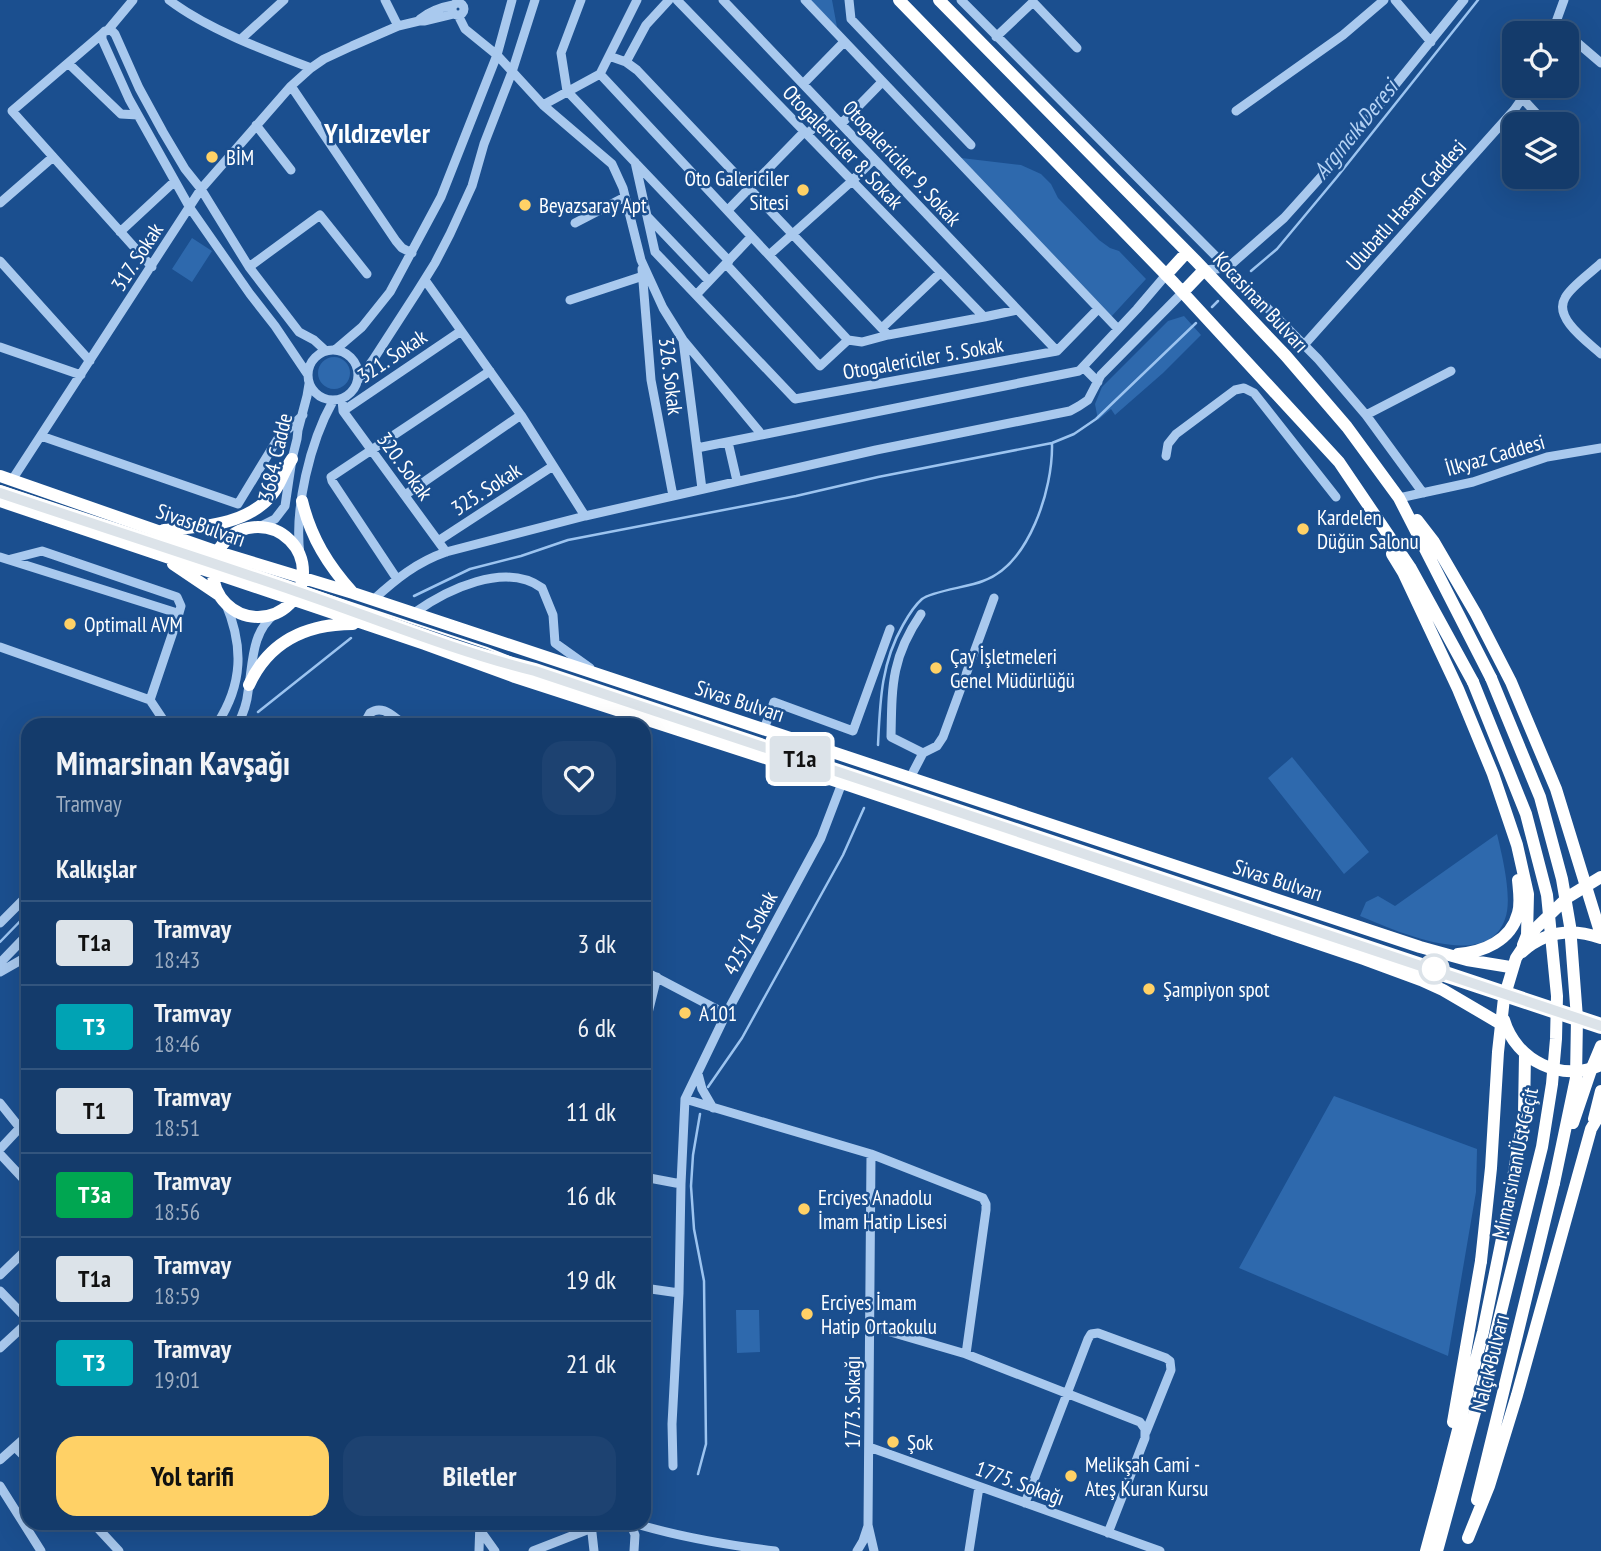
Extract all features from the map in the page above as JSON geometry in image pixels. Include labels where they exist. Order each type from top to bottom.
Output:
[{"type":"highway","points":[[899,0],[1183,292],[1339,462],[1403,572],[1458,689],[1493,774],[1517,845],[1528,894],[1527,936],[1519,955]]},
{"type":"highway","name":"Kocasinan Bulvarı","points":[[939,0],[1187,252],[1286,356],[1347,427],[1399,498],[1491,678]]},
{"type":"highway","points":[[1166,275],[1187,252]]},
{"type":"highway","points":[[1183,292],[1204,270]]},
{"type":"highway","points":[[157,530],[211,526],[243,515],[258,506],[276,488],[292,459]]},
{"type":"highway","name":"Mimarsinan Üst Geçit","points":[[1339,462],[1410,567],[1473,682],[1526,814],[1547,895],[1557,996],[1552,1084],[1542,1147],[1487,1368]]},
{"type":"highway","name":"Sivas Bulvarı","points":[[6,478],[218,552],[414,613],[1443,954],[1510,967]]},
{"type":"highway","points":[[1399,498],[1434,542],[1476,614],[1511,682],[1556,789],[1601,937]]},
{"type":"highway","name":"Sivas Bulvarı","points":[[0,501],[641,718]]},
{"type":"highway","points":[[302,501],[311,530],[323,554],[353,593]]},
{"type":"highway","points":[[158,554],[238,612],[260,617],[275,614],[289,606],[299,592],[303,578],[302,562],[296,548],[285,536],[272,529],[248,528],[234,534],[223,545],[216,558],[214,573],[217,589],[223,599]]},
{"type":"highway","points":[[249,685],[263,660],[290,638],[323,626],[362,624]]},
{"type":"highway","name":"Mimarsinan Üst Geçit","points":[[1491,678],[1540,797],[1562,878],[1570,926],[1577,1018],[1576,1078],[1554,1183]]},
{"type":"highway","name":"Sivas Bulvarı","points":[[651,721],[1364,959],[1443,990],[1506,1027]]},
{"type":"highway","points":[[1443,954],[1485,949],[1495,944],[1511,927],[1519,905],[1517,845]]},
{"type":"highway","points":[[1440,1500],[1481,1261],[1504,998],[1516,958],[1535,928],[1568,897],[1601,877]]},
{"type":"highway","points":[[1601,937],[1573,931],[1536,941],[1519,955],[1510,967],[1501,995],[1506,1027],[1525,1055],[1540,1065],[1557,1071],[1575,1072],[1601,1065]]},
{"type":"highway","points":[[1554,1183],[1601,1046]]},
{"type":"highway","points":[[1426,1551],[1470,1388],[1504,1230],[1524,1113],[1525,1055]]},
{"type":"highway","points":[[1466,1544],[1489,1486],[1517,1395],[1601,1091]]},
{"type":"highway","points":[[1591,1129],[1601,1112]]},
{"type":"highway","name":"Nalçık Bulvarı","points":[[1466,1544],[1554,1183]]},
{"type":"highway","name":"Nalçık Bulvarı","points":[[1437,1551],[1487,1368]]},
{"type":"street","points":[[133,0],[105,32],[12,111],[152,267]]},
{"type":"street","points":[[169,0],[241,39],[311,68]]},
{"type":"street","points":[[182,9],[190,0]]},
{"type":"street","points":[[241,39],[284,0]]},
{"type":"street","points":[[385,0],[398,26]]},
{"type":"street","points":[[308,379],[309,367],[319,354],[331,350],[362,327],[390,292],[412,253],[441,197],[497,55],[512,0]]},
{"type":"street","points":[[105,32],[102,39],[107,51],[138,115],[190,208],[275,327],[313,391],[320,397],[337,400],[351,393],[356,387],[425,279],[450,234],[472,186],[484,144],[512,72],[535,0]]},
{"type":"street","points":[[581,0],[561,53],[568,91],[820,366],[848,340]]},
{"type":"street","points":[[543,105],[600,74],[637,0]]},
{"type":"street","points":[[626,62],[646,25],[669,0]]},
{"type":"street","name":"Otogalericiler 8. Sokak","points":[[677,0],[984,317]]},
{"type":"street","name":"Otogalericiler 9. Sokak","points":[[723,0],[1056,351]]},
{"type":"street","points":[[804,0],[1118,329]]},
{"type":"street","points":[[849,0],[851,19],[971,145]]},
{"type":"street","points":[[961,0],[1340,383],[1423,492]]},
{"type":"street","points":[[1236,111],[1343,35],[1384,0]]},
{"type":"street","points":[[1395,0],[1430,42]]},
{"type":"street","points":[[1204,270],[1227,268],[1266,236],[1303,199],[1464,0]]},
{"type":"street","points":[[1556,21],[1564,0]]},
{"type":"street","points":[[996,37],[1033,2],[1077,48]]},
{"type":"street","points":[[459,6],[465,29],[497,55],[543,105],[612,164],[623,188],[642,260],[659,300],[682,340],[762,435]]},
{"type":"street","name":"317. Sokak","points":[[6,478],[41,436],[201,189],[291,86],[311,68],[338,52],[398,26],[419,21],[423,16],[459,6]]},
{"type":"street","points":[[105,32],[115,34],[139,88],[163,132],[249,267],[299,332],[331,350],[350,356],[358,370],[359,379]]},
{"type":"street","points":[[803,84],[844,42]]},
{"type":"street","points":[[1579,43],[1600,59]]},
{"type":"street","points":[[609,56],[626,62],[637,70],[885,332]]},
{"type":"street","points":[[68,63],[121,114],[138,115]]},
{"type":"street","points":[[600,74],[848,340],[862,342],[885,332],[1017,310]]},
{"type":"street","points":[[841,124],[882,82]]},
{"type":"street","points":[[291,86],[396,241],[412,253]]},
{"type":"street","points":[[1522,99],[1534,112]]},
{"type":"street","name":"Ulubatlı Hasan Caddesi","points":[[1304,345],[1522,99]]},
{"type":"street","points":[[728,210],[830,113]]},
{"type":"street","points":[[256,125],[291,170]]},
{"type":"street","points":[[0,203],[53,157]]},
{"type":"street","points":[[769,255],[874,159]]},
{"type":"street","points":[[635,162],[655,252],[696,295],[751,237]]},
{"type":"street","points":[[120,232],[175,181]]},
{"type":"street","points":[[575,223],[625,197]]},
{"type":"street","points":[[249,267],[320,215],[367,274]]},
{"type":"street","points":[[647,216],[709,281]]},
{"type":"street","name":"326. Sokak","points":[[642,260],[651,380],[673,496]]},
{"type":"street","points":[[0,261],[90,361]]},
{"type":"street","points":[[1601,263],[1567,294],[1562,310],[1567,321],[1601,354]]},
{"type":"street","points":[[885,332],[940,272]]},
{"type":"street","points":[[697,448],[1079,371],[1166,275]]},
{"type":"street","points":[[570,300],[643,276]]},
{"type":"street","points":[[425,279],[521,415],[584,516]]},
{"type":"street","points":[[373,600],[422,561],[446,552],[584,516],[737,481],[1070,411],[1087,400],[1101,375],[1183,292]]},
{"type":"street","name":"Otogalericiler 5. Sokak","points":[[696,295],[795,399],[1056,351]]},
{"type":"street","points":[[1056,351],[1098,309]]},
{"type":"street","name":"321. Sokak","points":[[343,411],[461,331]]},
{"type":"street","points":[[682,340],[702,489]]},
{"type":"street","points":[[0,348],[81,375]]},
{"type":"street","points":[[1083,367],[1098,382]]},
{"type":"street","points":[[397,579],[331,479],[334,474],[490,371]]},
{"type":"street","points":[[1366,415],[1451,371]]},
{"type":"street","name":"3684. Cadde","points":[[259,527],[275,519],[286,502],[308,379]]},
{"type":"street","points":[[1262,402],[1270,387]]},
{"type":"street","points":[[1166,456],[1168,444],[1176,434],[1235,390],[1244,388],[1251,390],[1262,402],[1336,497]]},
{"type":"street","points":[[337,400],[343,411]]},
{"type":"street","name":"3684. Cadde","points":[[300,555],[299,526],[308,467],[325,415],[337,400]]},
{"type":"street","name":"320. Sokak","points":[[343,411],[446,552]]},
{"type":"street","points":[[41,436],[238,504],[277,440],[303,415]]},
{"type":"street","points":[[405,495],[521,415]]},
{"type":"street","points":[[728,442],[737,481]]},
{"type":"street","name":"İlkyaz Caddesi","points":[[1399,498],[1473,482],[1548,457],[1601,448]]},
{"type":"street","name":"325. Sokak","points":[[438,541],[553,466]]},
{"type":"street","points":[[5,558],[43,551],[177,597],[181,606],[150,701]]},
{"type":"street","points":[[5,558],[172,610],[177,620]]},
{"type":"street","points":[[414,613],[461,587],[496,579],[525,579],[542,588],[553,615],[555,643],[599,674]]},
{"type":"street","points":[[910,778],[923,753],[937,746],[943,737],[994,598]]},
{"type":"street","points":[[220,718],[232,693],[239,669],[237,635],[223,599]]},
{"type":"street","points":[[240,718],[246,702],[258,635],[275,614]]},
{"type":"street","points":[[921,614],[903,645],[895,672],[892,685],[891,737],[923,753]]},
{"type":"street","points":[[764,729],[774,702],[853,731],[890,629]]},
{"type":"street","points":[[0,647],[150,701],[162,718]]},
{"type":"street","points":[[367,718],[370,713],[380,709],[395,718]]},
{"type":"street","name":"425/1 Sokak","points":[[685,1099],[726,1014],[821,838],[842,783]]},
{"type":"street","points":[[0,923],[21,902]]},
{"type":"street","points":[[0,963],[21,941]]},
{"type":"street","points":[[0,972],[21,960]]},
{"type":"street","points":[[651,974],[726,1014]]},
{"type":"street","points":[[651,1001],[657,977]]},
{"type":"street","points":[[698,1074],[702,1089],[713,1108]]},
{"type":"street","points":[[673,1466],[685,1099],[871,1154],[980,1196],[986,1204],[965,1354]]},
{"type":"street","points":[[0,1103],[20,1128],[0,1152],[21,1176]]},
{"type":"street","name":"1773. Sokağı","points":[[871,1154],[868,1525],[874,1551]]},
{"type":"street","points":[[651,1178],[681,1184]]},
{"type":"street","points":[[0,1275],[21,1255]]},
{"type":"street","points":[[651,1289],[679,1293]]},
{"type":"street","points":[[0,1291],[21,1314]]},
{"type":"street","points":[[870,1326],[965,1354],[1140,1422],[1146,1432]]},
{"type":"street","points":[[0,1349],[21,1328]]},
{"type":"street","points":[[1025,1503],[1087,1339],[1093,1333],[1098,1333],[1166,1358],[1172,1364],[1108,1533]]},
{"type":"street","points":[[0,1460],[21,1441]]},
{"type":"street","points":[[15,1447],[21,1453]]},
{"type":"street","name":"1775. Sokağı","points":[[869,1447],[1160,1551]]},
{"type":"street","points":[[0,1486],[21,1519]]},
{"type":"street","points":[[969,1551],[979,1487]]},
{"type":"street","name":"1773. Sokağı","points":[[857,1551],[868,1525]]},
{"type":"street","points":[[651,1529],[725,1545],[775,1551]]},
{"type":"street","points":[[28,1530],[41,1551]]},
{"type":"street","points":[[102,1530],[118,1551]]},
{"type":"street","points":[[479,1551],[480,1530]]},
{"type":"street","points":[[482,1530],[495,1551]]},
{"type":"street","points":[[533,1551],[581,1530]]},
{"type":"street","points":[[592,1530],[594,1551]]},
{"type":"street","points":[[633,1530],[634,1551]]},
{"type":"shaded area","points":[[810,0],[832,0],[837,27]]},
{"type":"shaded area","points":[[953,157],[1021,165],[1041,174],[1051,184],[1058,198],[1099,240],[1119,251],[1146,279],[1110,318]]},
{"type":"shaded area","points":[[192,238],[212,251],[192,282],[172,269]]},
{"type":"shaded area","points":[[1184,316],[1201,335],[1115,415],[1111,409],[1098,420],[1095,404],[1102,387],[1168,321]]},
{"type":"shaded area","points":[[334,357],[345,362],[350,373],[345,384],[334,389],[323,384],[318,373],[323,362]]},
{"type":"shaded area","points":[[1292,757],[1369,852],[1344,874],[1268,778]]},
{"type":"shaded area","points":[[1497,834],[1508,900],[1505,919],[1495,935],[1480,943],[1438,943],[1394,930],[1360,916],[1366,902],[1378,896],[1395,906]]},
{"type":"shaded area","points":[[1334,1096],[1477,1149],[1476,1192],[1448,1356],[1239,1268]]},
{"type":"shaded area","points":[[736,1310],[759,1310],[760,1352],[737,1353]]},
{"type":"waterway","name":"Argıncık Deresi","points":[[1251,271],[1277,249],[1478,0]]},
{"type":"waterway","points":[[1212,307],[1218,301]]},
{"type":"waterway","points":[[414,596],[470,569],[568,540],[1052,443],[1074,434],[1096,419],[1196,323]]},
{"type":"waterway","points":[[878,745],[886,668],[905,622],[914,608],[927,596],[983,581],[999,572],[1013,559],[1025,542],[1043,503],[1052,444]]},
{"type":"waterway","points":[[258,712],[351,638]]},
{"type":"waterway","points":[[708,1087],[742,1038],[843,855],[864,808]]},
{"type":"waterway","points":[[0,942],[21,920]]},
{"type":"waterway","points":[[698,1474],[706,1444],[704,1281],[694,1229],[691,1186],[700,1114]]},
{"type":"tram line","points":[[0,486],[487,648],[535,667],[1601,1021]]},
{"type":"tram line","name":"T1a","points":[[0,493],[299,592],[489,660],[535,671],[1601,1026]]},
{"type":"tram line","points":[[444,644],[507,664]]},
{"type":"place","name":"BİM","points":[[212,157]]},
{"type":"place","name":"Oto Galericiler Sitesi","points":[[803,190]]},
{"type":"place","name":"Beyazsaray Apt","points":[[525,205]]},
{"type":"place","name":"Kardelen Düğün Salonu","points":[[1303,529]]},
{"type":"place","name":"Optimall AVM","points":[[70,624]]},
{"type":"place","name":"Çay İşletmeleri Genel Müdürlüğü","points":[[936,668]]},
{"type":"place","name":"Şampiyon spot","points":[[1149,989]]},
{"type":"place","name":"A101","points":[[685,1013]]},
{"type":"place","name":"Erciyes Anadolu İmam Hatip Lisesi","points":[[804,1209]]},
{"type":"place","name":"Erciyes İmam Hatip Ortaokulu","points":[[807,1314]]},
{"type":"place","name":"Şok","points":[[893,1442]]},
{"type":"place","name":"Melikşah Cami - Ateş Kuran Kursu","points":[[1071,1476]]},
{"type":"district","name":"Yıldızevler","points":[[377,132]]}]
